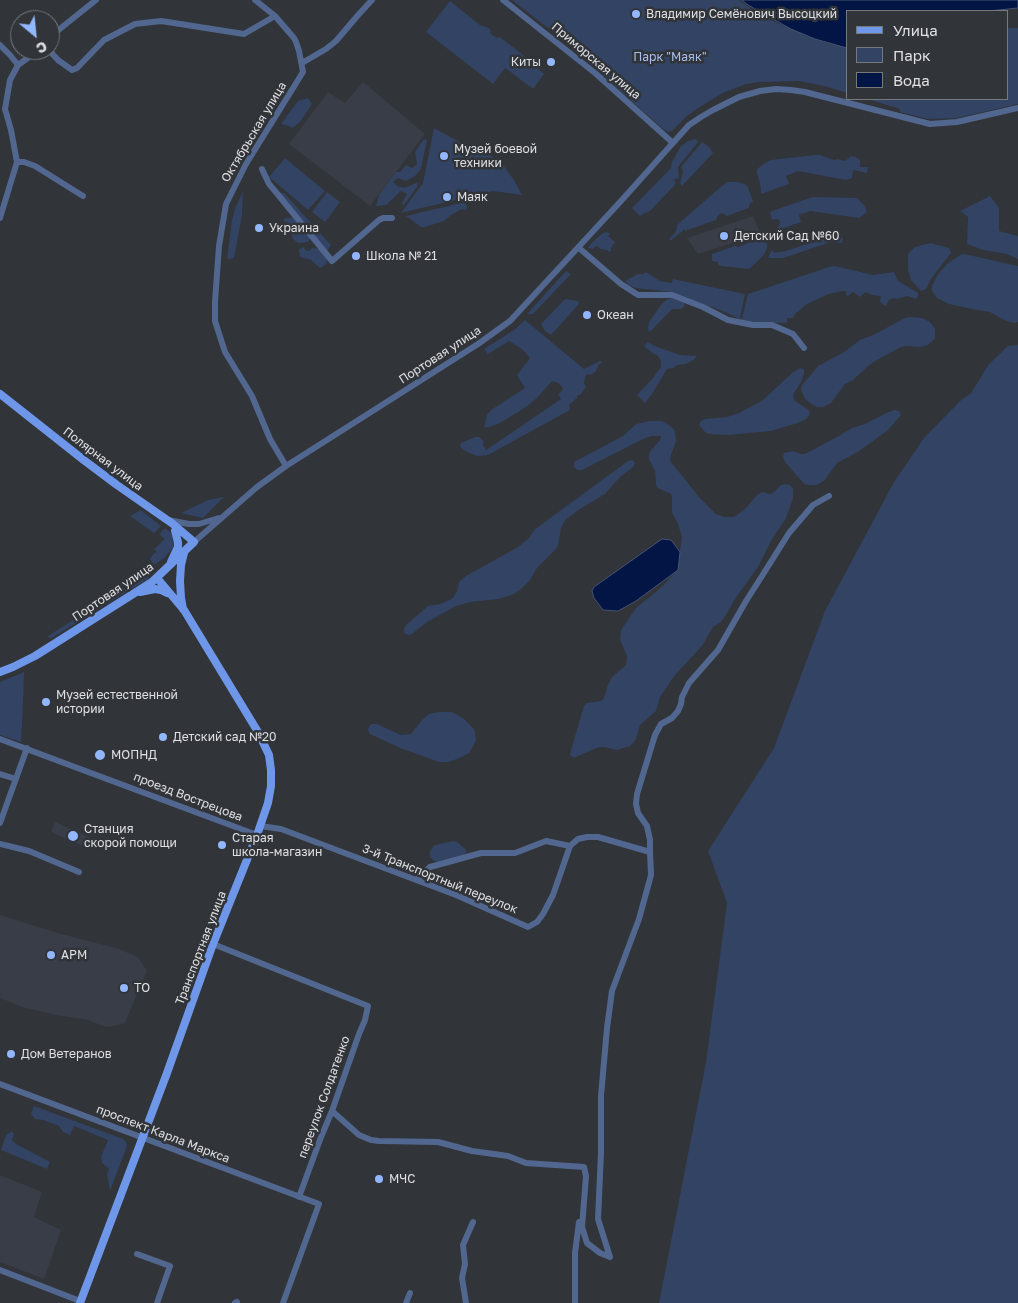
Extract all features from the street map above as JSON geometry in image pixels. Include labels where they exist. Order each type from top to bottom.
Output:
[{"type":"main road","name":"Полярная улица","points":[[0,394],[85,461],[167,520],[194,542]]},
{"type":"main road","points":[[167,520],[180,540],[184,552]]},
{"type":"main road","points":[[169,567],[178,547],[175,531]]},
{"type":"main road","name":"Портовая улица","points":[[0,672],[35,656],[157,578],[194,542]]},
{"type":"main road","name":"Транспортная улица","points":[[184,552],[180,581],[184,610]]},
{"type":"main road","name":"Транспортная улица","points":[[80,1302],[167,1073],[213,944],[260,826],[268,803],[271,786],[270,762],[258,732],[184,610],[157,578]]},
{"type":"main road","points":[[129,596],[155,589],[164,591],[173,598]]},
{"type":"street","points":[[60,29],[96,0]]},
{"type":"street","points":[[255,0],[275,16],[290,32],[296,42],[302,63],[336,41],[372,0]]},
{"type":"street","name":"Приморская улица","points":[[503,0],[608,84],[673,143]]},
{"type":"street","points":[[58,60],[72,70],[77,68],[104,40],[135,24],[161,22],[244,34],[275,16]]},
{"type":"street","points":[[0,45],[10,54],[18,66]]},
{"type":"street","points":[[0,218],[18,162],[5,109],[10,80],[18,66],[26,60]]},
{"type":"street","name":"Октябрьская улица","points":[[286,466],[270,440],[252,396],[225,352],[215,321],[215,302],[218,246],[226,204],[246,164],[303,72],[302,63]]},
{"type":"street","name":"Портовая улица","points":[[194,542],[257,487],[286,466],[486,339],[510,321],[579,248],[689,125],[701,116],[738,97],[776,89],[791,90],[930,124],[957,122],[1018,108]]},
{"type":"street","points":[[18,162],[35,166],[83,196]]},
{"type":"street","points":[[262,169],[269,184],[332,260],[379,220],[392,218]]},
{"type":"street","points":[[579,248],[621,284],[638,295],[672,296],[703,307],[728,320],[753,325],[772,324],[793,334],[804,348]]},
{"type":"street","points":[[332,1111],[359,1135],[371,1140],[438,1142],[472,1151],[508,1156],[526,1163],[584,1167],[586,1176],[582,1227],[587,1243],[600,1253],[610,1257],[598,1219],[601,1096],[606,1037],[612,992],[639,919],[651,875],[650,840],[647,826],[638,813],[636,804],[637,794],[655,735],[661,724],[672,718],[678,711],[689,683],[718,650],[789,532],[813,505],[829,496]]},
{"type":"street","points":[[167,520],[199,524],[223,517]]},
{"type":"street","name":"проезд Вострецова","points":[[0,739],[256,835]]},
{"type":"street","points":[[0,822],[27,748]]},
{"type":"street","points":[[0,774],[16,779]]},
{"type":"street","name":"3-й Транспортный переулок","points":[[260,826],[281,829],[456,895],[528,927],[537,922],[553,895],[570,846]]},
{"type":"street","points":[[416,880],[430,867],[481,853],[515,853],[546,841],[570,846],[578,839],[598,837],[650,852]]},
{"type":"street","points":[[0,844],[29,852],[79,872]]},
{"type":"street","name":"переулок Солдатенко","points":[[213,944],[368,1006],[365,1020],[299,1197]]},
{"type":"street","name":"проспект Карла Маркса","points":[[0,1084],[319,1204],[283,1303]]},
{"type":"street","points":[[575,1303],[575,1253],[579,1222],[583,1214]]},
{"type":"street","points":[[466,1303],[462,1278],[464,1264],[463,1245],[473,1222]]},
{"type":"street","points":[[137,1254],[170,1266],[157,1303]]},
{"type":"street","points":[[0,1270],[80,1302]]},
{"type":"street","points":[[406,1303],[410,1293]]},
{"type":"shaded area","points":[[363,82],[425,134],[370,206],[289,144],[328,92],[345,103]]},
{"type":"shaded area","name":"Детский Сад №60","points":[[753,216],[761,234],[698,254],[687,238]]},
{"type":"shaded area","name":"Станция скорой помощи","points":[[55,822],[96,840],[92,850],[51,832]]},
{"type":"shaded area","points":[[0,915],[119,949],[138,957],[147,971],[125,1023],[110,1027],[103,1026],[88,1020],[25,1008],[0,998]]},
{"type":"shaded area","points":[[0,1175],[42,1192],[34,1217],[61,1230],[44,1279],[0,1262]]},
{"type":"green space","name":"Парк \"Маяк\"","points":[[512,0],[739,0],[760,15],[806,36],[846,48],[846,93],[799,81],[746,84],[723,93],[706,103],[688,115],[672,131],[668,132],[608,80],[604,68],[566,42]]},
{"type":"green space","points":[[450,1],[480,25],[489,28],[490,33],[497,38],[500,37],[544,74],[533,89],[505,68],[493,84],[426,32]]},
{"type":"green space","points":[[1008,28],[1018,28],[1018,104],[957,118],[928,119],[900,112],[900,109],[870,100],[1008,100]]},
{"type":"green space","points":[[308,98],[312,104],[300,122],[292,128],[281,124],[298,101]]},
{"type":"green space","points":[[434,128],[501,162],[522,195],[493,191],[401,213],[423,183]]},
{"type":"green space","points":[[424,139],[427,140],[421,169],[415,176],[406,181],[398,178],[393,182],[397,186],[405,188],[418,182],[417,187],[403,206],[402,203],[407,194],[401,191],[386,205],[376,206],[379,195],[396,172],[400,172],[406,165],[412,168],[417,164],[415,152]]},
{"type":"green space","points":[[695,139],[698,142],[678,167],[679,180],[677,178],[674,180],[676,183],[674,186],[650,211],[640,216],[632,208],[671,168],[672,162],[681,146]]},
{"type":"green space","points":[[702,142],[713,153],[682,186],[680,183],[683,172],[681,167]]},
{"type":"green space","points":[[815,155],[845,161],[851,156],[856,157],[860,160],[860,167],[868,167],[867,173],[853,170],[852,178],[846,180],[798,171],[786,176],[789,184],[761,194],[757,169],[765,163],[771,160]]},
{"type":"green space","points":[[285,158],[325,191],[308,210],[269,177]]},
{"type":"green space","points":[[727,182],[737,182],[748,187],[753,202],[750,203],[749,208],[727,216],[722,213],[718,215],[716,220],[685,231],[685,229],[670,241],[669,239],[675,233],[677,225]]},
{"type":"green space","points":[[243,191],[242,215],[234,258],[227,259],[232,220]]},
{"type":"green space","points":[[327,192],[340,202],[325,222],[312,212]]},
{"type":"green space","points":[[284,193],[331,245],[327,251],[280,194]]},
{"type":"green space","points":[[990,196],[999,208],[999,231],[1018,236],[1018,259],[1007,254],[983,250],[967,244],[968,217],[960,211]]},
{"type":"green space","points":[[813,197],[857,198],[865,206],[867,212],[859,218],[810,211],[799,215],[801,222],[773,232],[779,226],[780,221],[777,219],[772,220],[770,213],[772,211]]},
{"type":"green space","points":[[465,202],[466,210],[462,209],[444,221],[425,227],[421,227],[406,216]]},
{"type":"green space","points":[[285,218],[296,220],[310,239],[308,242],[298,243],[293,239],[288,223],[283,221]]},
{"type":"green space","points":[[603,233],[610,233],[608,236],[615,242],[611,251],[600,249],[598,246],[593,249],[588,247]]},
{"type":"green space","points":[[764,236],[767,248],[763,256],[749,269],[721,266],[718,265],[718,262],[712,261],[712,254],[735,246],[739,247]]},
{"type":"green space","points":[[834,237],[841,237],[843,239],[842,243],[831,242],[783,258],[768,258],[773,250],[774,253],[786,251]]},
{"type":"green space","points":[[930,243],[949,248],[951,253],[931,279],[926,289],[921,291],[911,280],[908,270],[908,254],[915,247]]},
{"type":"green space","points":[[304,247],[305,250],[309,251],[312,248],[320,249],[328,260],[325,265],[320,268],[311,260],[300,257],[299,249]]},
{"type":"green space","points":[[962,254],[1018,266],[1018,322],[1006,321],[990,312],[949,304],[937,298],[932,290],[932,286],[938,274],[948,263]]},
{"type":"green space","points":[[835,266],[873,275],[894,272],[898,281],[918,293],[918,296],[916,299],[907,296],[894,298],[889,300],[886,306],[880,301],[881,296],[865,292],[860,297],[853,292],[848,296],[846,291],[842,291],[829,294],[807,304],[793,318],[787,318],[787,323],[746,322],[671,292],[636,288],[630,286],[625,281],[646,272],[660,281],[672,283],[673,279],[745,294],[740,318],[742,319],[748,294]]},
{"type":"green space","points":[[566,271],[571,274],[533,314],[527,314]]},
{"type":"green space","points":[[671,298],[685,303],[684,307],[672,309],[649,332],[649,322],[660,306]]},
{"type":"green space","points":[[567,299],[578,301],[579,304],[551,335],[545,331],[541,324]]},
{"type":"green space","points":[[909,317],[922,318],[930,322],[935,329],[935,338],[928,345],[901,347],[875,361],[853,380],[845,384],[831,403],[823,407],[817,407],[805,399],[801,390],[802,385],[818,366],[844,352],[860,340]]},
{"type":"green space","points":[[525,320],[584,369],[600,361],[602,362],[596,371],[586,375],[584,383],[586,387],[569,405],[570,409],[568,411],[488,455],[477,456],[462,449],[461,443],[479,437],[484,441],[483,445],[486,450],[561,399],[558,394],[563,389],[559,383],[552,381],[526,407],[502,422],[490,427],[484,427],[487,415],[491,410],[525,388],[517,375],[530,358],[522,349],[509,341],[488,354],[484,349],[514,330]]},
{"type":"green space","points":[[648,342],[680,355],[697,356],[686,364],[667,369],[645,403],[637,395],[661,367],[661,361],[658,356],[644,346]]},
{"type":"green space","points":[[1018,345],[1018,1303],[659,1303],[706,1062],[727,903],[708,851],[774,748],[825,611],[894,482],[924,438],[960,401],[971,393],[989,364],[1008,346]]},
{"type":"green space","points":[[800,368],[804,369],[804,373],[793,397],[795,401],[810,411],[806,419],[771,431],[728,435],[709,434],[699,425],[705,419],[727,417],[739,413],[763,400]]},
{"type":"green space","points":[[895,410],[899,411],[901,415],[888,430],[858,452],[837,463],[825,480],[817,485],[804,484],[785,462],[784,453],[793,451],[805,454],[852,428]]},
{"type":"green space","points":[[662,421],[673,428],[676,441],[670,458],[671,462],[700,498],[716,514],[734,517],[745,509],[757,495],[762,492],[770,494],[781,485],[786,484],[790,485],[793,489],[793,499],[786,518],[771,541],[758,567],[721,622],[713,627],[702,646],[675,675],[660,697],[656,711],[640,725],[633,743],[630,746],[617,750],[599,747],[574,758],[570,755],[584,706],[587,703],[601,701],[612,677],[626,665],[627,656],[620,640],[621,630],[636,608],[663,586],[677,570],[682,537],[672,512],[671,494],[658,488],[656,485],[655,471],[649,459],[651,450],[660,440],[661,436],[643,439],[582,470],[577,470],[574,467],[574,462],[623,436],[636,424]]},
{"type":"green space","points":[[633,460],[635,464],[632,468],[620,477],[605,494],[565,520],[561,528],[558,546],[537,568],[530,580],[520,590],[512,595],[498,599],[470,602],[456,606],[427,622],[412,634],[404,633],[406,625],[428,606],[441,604],[453,598],[459,582],[466,576],[518,547],[529,538],[534,530],[628,461]]},
{"type":"green space","points":[[224,497],[203,518],[181,513],[208,500]]},
{"type":"green space","points":[[141,510],[161,526],[154,533],[130,516]]},
{"type":"green space","points":[[165,528],[170,532],[174,540],[173,548],[154,565],[150,559],[157,552],[154,549],[165,539],[160,533]]},
{"type":"green space","points":[[146,574],[149,578],[50,639],[48,636]]},
{"type":"green space","points":[[24,672],[21,742],[0,735],[0,682]]},
{"type":"green space","points":[[452,712],[464,719],[473,728],[476,741],[469,753],[448,762],[439,762],[400,748],[370,734],[368,730],[372,724],[377,724],[401,735],[411,734],[429,714]]},
{"type":"green space","points":[[453,841],[457,842],[467,851],[464,855],[437,862],[430,857],[430,852],[435,845]]},
{"type":"green space","points":[[34,1106],[123,1139],[126,1142],[127,1146],[110,1191],[107,1174],[109,1169],[102,1163],[101,1157],[108,1140],[74,1126],[70,1135],[63,1132],[59,1126],[35,1119],[31,1114]]},
{"type":"green space","points":[[12,1131],[14,1134],[12,1140],[16,1144],[50,1162],[47,1169],[1,1150],[6,1135]]},
{"type":"water","points":[[742,0],[1018,0],[1018,8],[999,10],[846,10],[846,48],[815,39],[791,29]]},
{"type":"water","points":[[662,539],[671,540],[680,552],[678,570],[636,601],[618,611],[603,610],[594,598],[592,591],[594,587]]},
{"type":"place","name":"Владимир Семёнович Высоцкий","points":[[636,14]]},
{"type":"place","name":"Киты","points":[[551,62]]},
{"type":"place","name":"Музей боевой техники","points":[[444,156]]},
{"type":"place","name":"Маяк","points":[[447,197]]},
{"type":"place","name":"Украина","points":[[259,228]]},
{"type":"place","name":"Детский Сад №60","points":[[724,236]]},
{"type":"place","name":"Школа № 21","points":[[356,256]]},
{"type":"place","name":"Океан","points":[[587,315]]},
{"type":"place","name":"Музей естественной истории","points":[[46,702]]},
{"type":"place","name":"Детский сад №20","points":[[163,737]]},
{"type":"place","name":"МОПНД","points":[[100,755]]},
{"type":"place","name":"Станция скорой помощи","points":[[73,836]]},
{"type":"place","name":"Старая школа-магазин","points":[[222,845]]},
{"type":"place","name":"АРМ","points":[[51,955]]},
{"type":"place","name":"ТО","points":[[124,988]]},
{"type":"place","name":"Дом Ветеранов","points":[[11,1054]]},
{"type":"place","name":"МЧС","points":[[379,1179]]}]
